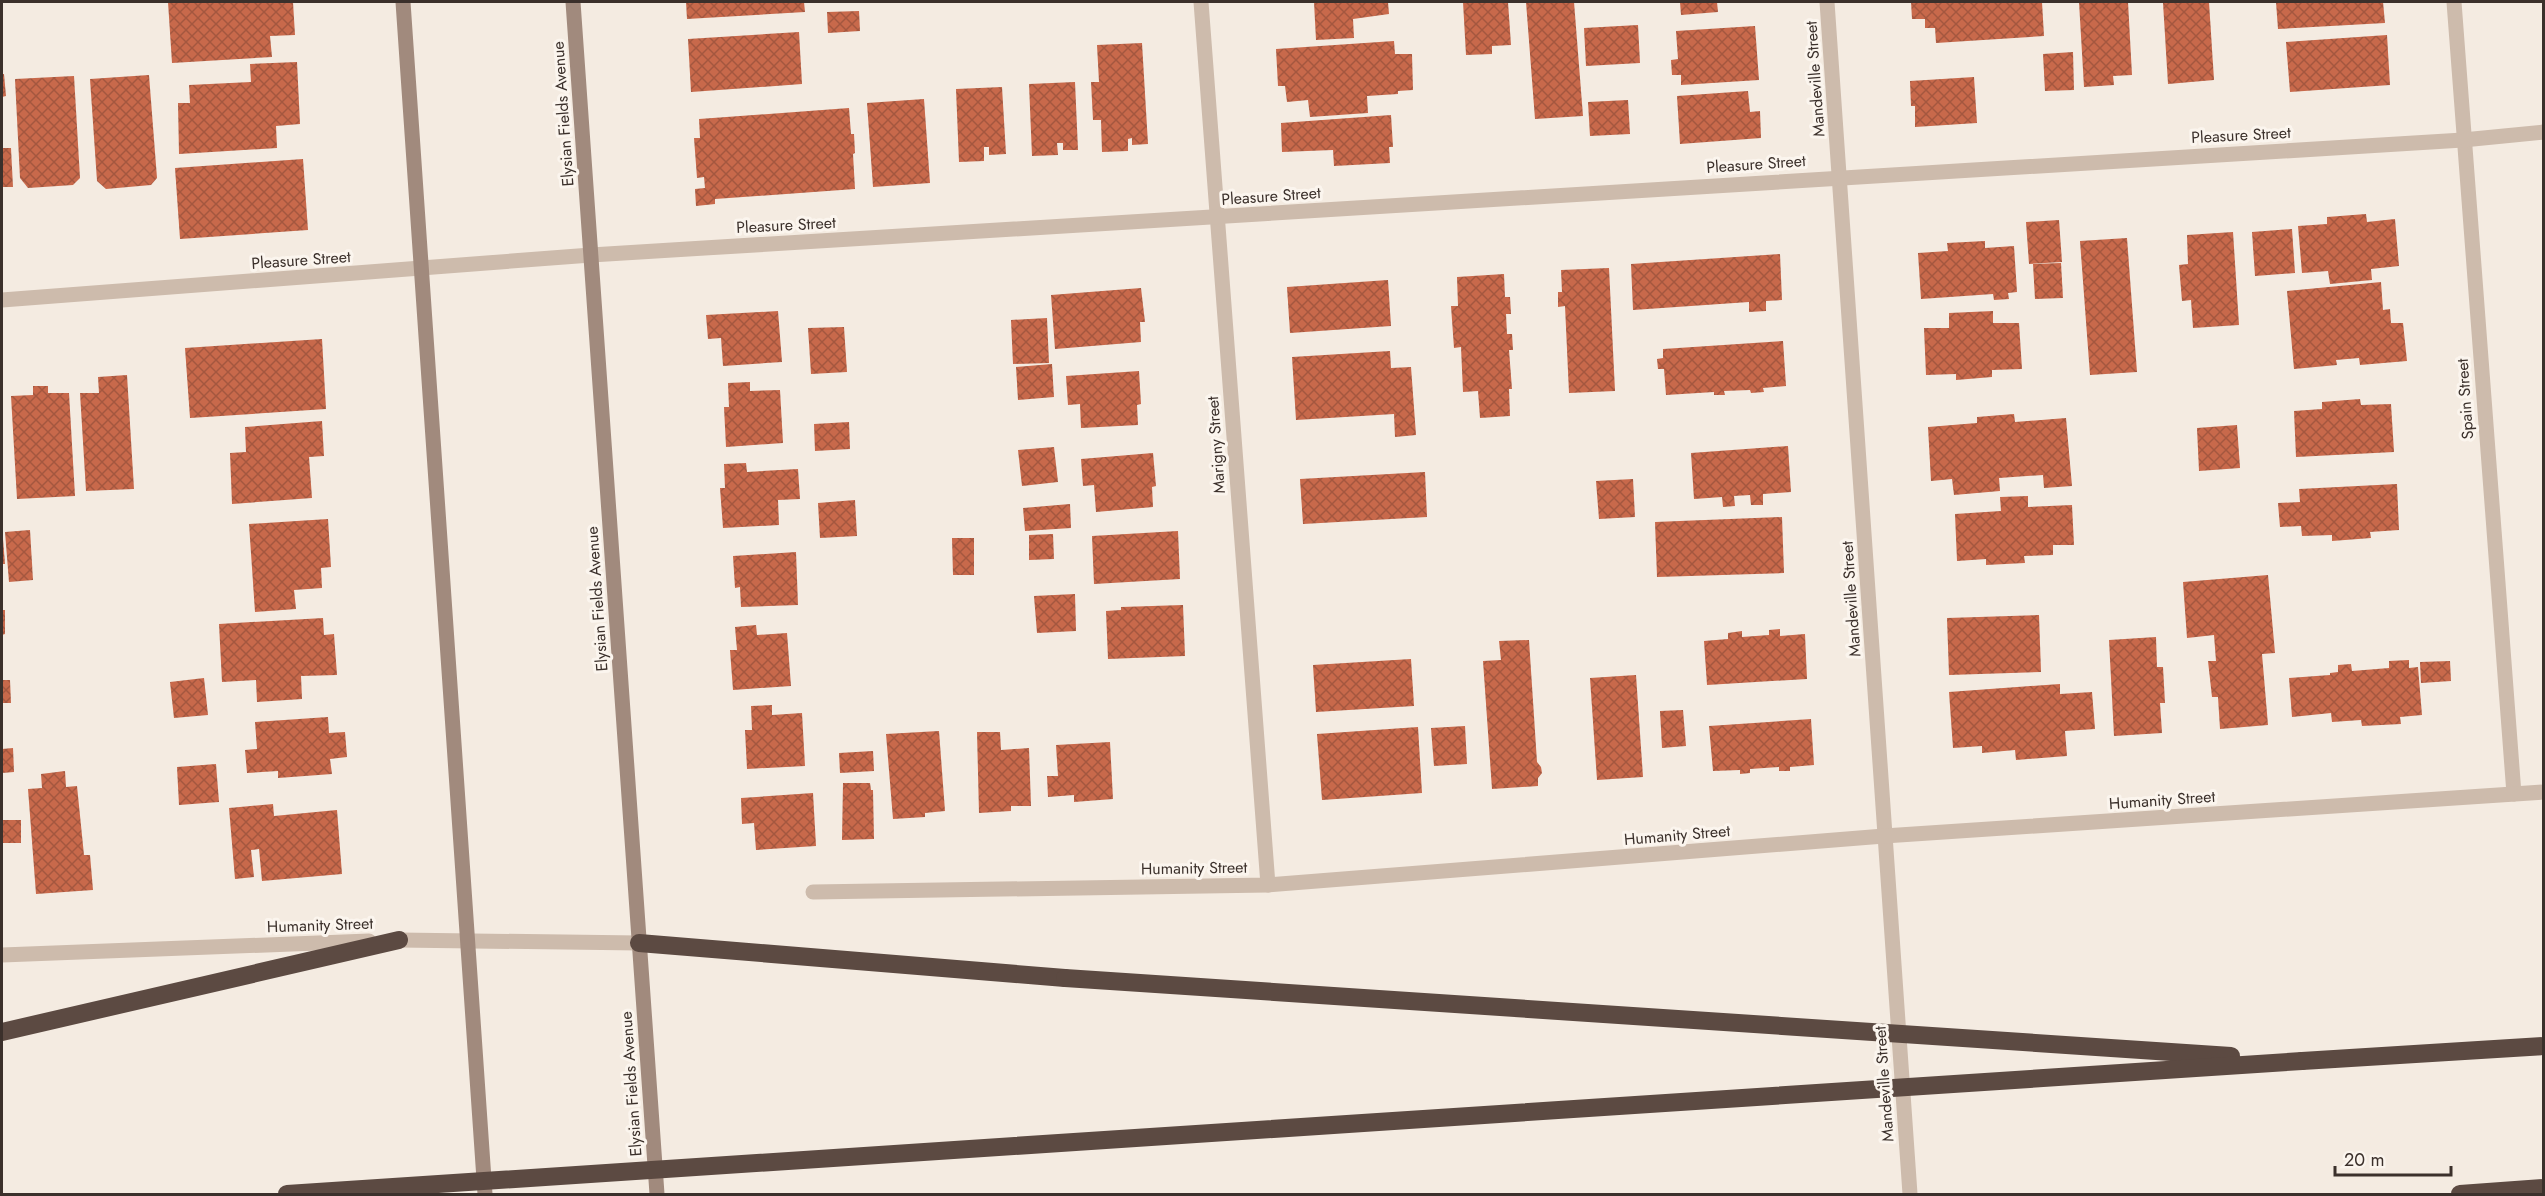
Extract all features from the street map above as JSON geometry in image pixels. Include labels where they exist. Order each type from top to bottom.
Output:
[{"type":"highway","points":[[2,1032],[399,940]]},
{"type":"highway","points":[[639,943],[1065,978],[2302,1061]]},
{"type":"highway","points":[[287,1194],[2544,1046]]},
{"type":"highway","points":[[2460,1194],[2544,1188]]},
{"type":"main road","points":[[403,2],[485,1194]]},
{"type":"main road","name":"Elysian Fields Avenue","points":[[573,2],[657,1194]]},
{"type":"street","name":"Marigny Street","points":[[1201,2],[1268,885]]},
{"type":"street","name":"Mandeville Street","points":[[1827,2],[1841,176],[1910,1194]]},
{"type":"street","name":"Spain Street","points":[[2454,2],[2514,794]]},
{"type":"street","name":"Pleasure Street","points":[[2,300],[591,255],[1841,176],[2463,140],[2544,132]]},
{"type":"street","name":"Humanity Street","points":[[813,892],[1268,885],[1884,836],[2544,792]]},
{"type":"street","name":"Humanity Street","points":[[2,955],[399,940],[639,943]]},
{"type":"building","points":[[168,2],[293,2],[295,35],[270,36],[272,57],[172,63]]},
{"type":"building","points":[[686,2],[804,2],[805,12],[687,19]]},
{"type":"building","points":[[1314,2],[1388,2],[1389,14],[1353,19],[1354,38],[1316,40]]},
{"type":"building","points":[[1463,2],[1508,2],[1511,45],[1492,46],[1492,54],[1466,55]]},
{"type":"building","points":[[1526,2],[1574,2],[1583,116],[1535,119]]},
{"type":"building","points":[[1680,2],[1717,2],[1718,12],[1681,15]]},
{"type":"building","points":[[1911,2],[2042,2],[2044,36],[1936,43],[1935,28],[1925,28],[1925,19],[1912,19]]},
{"type":"building","points":[[2079,2],[2128,2],[2132,75],[2113,76],[2114,85],[2084,87]]},
{"type":"building","points":[[2209,2],[2214,80],[2168,84],[2163,3]]},
{"type":"building","points":[[2276,2],[2383,2],[2385,23],[2278,29]]},
{"type":"building","points":[[859,11],[860,31],[828,33],[827,12]]},
{"type":"building","points":[[1638,25],[1640,63],[1586,66],[1584,28]]},
{"type":"building","points":[[1755,26],[1759,80],[1681,85],[1681,75],[1672,75],[1671,60],[1678,59],[1676,31]]},
{"type":"building","points":[[799,32],[802,84],[691,92],[688,39]]},
{"type":"building","points":[[2387,35],[2390,85],[2290,92],[2286,42]]},
{"type":"building","points":[[1394,41],[1395,54],[1412,54],[1413,90],[1398,91],[1398,94],[1367,96],[1368,113],[1310,117],[1308,100],[1287,102],[1285,86],[1278,86],[1276,49]]},
{"type":"building","points":[[1142,43],[1148,144],[1132,145],[1132,138],[1128,139],[1128,151],[1102,152],[1101,120],[1093,120],[1091,82],[1099,82],[1097,45]]},
{"type":"building","points":[[2073,52],[2074,90],[2045,91],[2043,54]]},
{"type":"building","points":[[297,62],[300,124],[276,126],[277,148],[179,154],[178,103],[190,103],[189,85],[251,82],[250,64]]},
{"type":"building","points":[[2,74],[4,74],[6,96],[2,97]]},
{"type":"building","points":[[149,75],[157,178],[151,185],[106,189],[97,181],[90,79]]},
{"type":"building","points":[[74,76],[80,178],[73,185],[28,188],[20,178],[15,79]]},
{"type":"building","points":[[1974,77],[1977,123],[1915,127],[1915,106],[1911,106],[1910,81]]},
{"type":"building","points":[[1075,82],[1078,150],[1063,150],[1063,143],[1057,143],[1058,155],[1032,156],[1029,84]]},
{"type":"building","points":[[1002,87],[1006,154],[989,155],[989,147],[984,147],[984,161],[959,162],[956,89]]},
{"type":"building","points":[[1748,91],[1750,112],[1760,111],[1761,138],[1680,144],[1677,96]]},
{"type":"building","points":[[924,99],[930,183],[873,187],[867,103]]},
{"type":"building","points":[[1628,100],[1630,134],[1590,136],[1588,102]]},
{"type":"building","points":[[849,108],[851,134],[854,134],[855,189],[715,199],[715,204],[696,206],[695,189],[705,188],[704,177],[697,178],[694,138],[700,138],[699,119]]},
{"type":"building","points":[[1391,115],[1393,147],[1389,147],[1390,163],[1334,166],[1333,150],[1282,152],[1281,123]]},
{"type":"building","points":[[2,148],[11,148],[13,187],[2,187]]},
{"type":"building","points":[[303,159],[308,230],[180,239],[175,168]]},
{"type":"building","points":[[2366,214],[2367,222],[2395,219],[2399,266],[2371,269],[2372,280],[2330,284],[2328,271],[2302,273],[2298,226],[2327,224],[2327,217]]},
{"type":"building","points":[[2059,220],[2062,262],[2029,264],[2026,222]]},
{"type":"building","points":[[2292,229],[2295,273],[2255,276],[2252,232]]},
{"type":"building","points":[[2233,232],[2239,325],[2193,328],[2191,300],[2182,301],[2179,265],[2188,264],[2187,235]]},
{"type":"building","points":[[2127,238],[2137,372],[2090,375],[2080,241]]},
{"type":"building","points":[[1985,241],[1985,248],[2014,246],[2017,292],[2008,293],[2009,299],[1994,300],[1993,294],[1921,299],[1918,253],[1948,251],[1947,243]]},
{"type":"building","points":[[1780,254],[1782,300],[1766,301],[1766,311],[1749,312],[1749,302],[1633,310],[1631,264]]},
{"type":"building","points":[[2061,263],[2063,298],[2035,299],[2033,264]]},
{"type":"building","points":[[1609,268],[1615,391],[1569,393],[1565,306],[1558,307],[1558,292],[1562,292],[1561,270]]},
{"type":"building","points":[[1504,274],[1505,297],[1510,297],[1511,314],[1506,314],[1507,334],[1512,334],[1513,350],[1509,350],[1512,389],[1509,389],[1510,416],[1480,418],[1478,391],[1463,392],[1461,347],[1454,348],[1451,306],[1458,306],[1457,277]]},
{"type":"building","points":[[1388,280],[1391,326],[1290,333],[1287,287]]},
{"type":"building","points":[[2381,282],[2383,310],[2390,309],[2391,323],[2403,323],[2407,361],[2360,365],[2359,358],[2336,360],[2337,365],[2294,369],[2287,291]]},
{"type":"building","points":[[1141,288],[1145,322],[1140,322],[1141,342],[1055,349],[1051,295]]},
{"type":"building","points":[[778,311],[782,362],[723,366],[721,338],[708,339],[706,315]]},
{"type":"building","points":[[1993,311],[1993,323],[2019,323],[2022,369],[1992,370],[1992,377],[1956,380],[1956,374],[1926,375],[1924,328],[1949,328],[1949,313]]},
{"type":"building","points":[[1047,318],[1049,363],[1013,364],[1011,320]]},
{"type":"building","points":[[844,327],[847,372],[811,374],[808,328]]},
{"type":"building","points":[[322,339],[326,409],[190,418],[185,348]]},
{"type":"building","points":[[1783,341],[1786,386],[1763,388],[1764,392],[1724,391],[1725,395],[1714,395],[1714,392],[1666,395],[1664,369],[1658,369],[1657,359],[1663,358],[1663,349]]},
{"type":"building","points":[[1390,351],[1391,368],[1411,367],[1416,435],[1395,437],[1394,414],[1296,420],[1292,357]]},
{"type":"building","points":[[1052,364],[1054,397],[1018,400],[1016,367]]},
{"type":"building","points":[[1139,371],[1141,404],[1137,405],[1138,425],[1081,428],[1080,404],[1068,405],[1066,376]]},
{"type":"building","points":[[127,375],[134,489],[86,491],[80,393],[99,393],[98,377]]},
{"type":"building","points":[[750,382],[750,391],[780,390],[783,443],[726,447],[724,407],[729,407],[728,383]]},
{"type":"building","points":[[33,386],[48,386],[48,393],[69,393],[75,496],[17,499],[11,396],[33,395]]},
{"type":"building","points":[[2360,399],[2361,405],[2391,404],[2394,452],[2296,457],[2294,411],[2322,409],[2322,402]]},
{"type":"building","points":[[2014,414],[2015,422],[2066,418],[2072,486],[2044,488],[2043,475],[1999,478],[2000,491],[1954,495],[1952,479],[1931,481],[1928,427],[1977,423],[1977,417]]},
{"type":"building","points":[[322,421],[324,456],[309,457],[312,498],[232,504],[230,453],[246,452],[245,427]]},
{"type":"building","points":[[849,422],[850,449],[815,451],[814,424]]},
{"type":"building","points":[[2237,425],[2240,468],[2199,471],[2197,428]]},
{"type":"building","points":[[1788,446],[1791,492],[1763,494],[1763,505],[1751,505],[1750,495],[1734,496],[1735,506],[1723,507],[1722,497],[1694,499],[1691,453]]},
{"type":"building","points":[[1054,447],[1058,482],[1022,486],[1018,450]]},
{"type":"building","points":[[1153,453],[1156,486],[1152,487],[1153,507],[1096,512],[1094,485],[1083,486],[1081,459]]},
{"type":"building","points":[[746,463],[747,472],[798,469],[800,499],[778,500],[779,525],[723,528],[720,488],[725,488],[724,464]]},
{"type":"building","points":[[1425,472],[1427,517],[1303,524],[1300,479]]},
{"type":"building","points":[[1633,479],[1635,517],[1599,519],[1596,481]]},
{"type":"building","points":[[2397,484],[2399,530],[2370,532],[2371,538],[2332,541],[2332,535],[2302,536],[2301,526],[2280,527],[2278,503],[2300,502],[2299,489]]},
{"type":"building","points":[[2028,496],[2028,507],[2072,505],[2074,545],[2053,545],[2053,555],[2024,556],[2025,563],[1986,565],[1986,559],[1957,561],[1955,514],[2001,511],[2000,497]]},
{"type":"building","points":[[855,500],[857,536],[820,538],[818,503]]},
{"type":"building","points":[[1070,504],[1071,528],[1025,531],[1023,508]]},
{"type":"building","points":[[1782,517],[1784,573],[1657,577],[1655,522]]},
{"type":"building","points":[[328,519],[331,567],[321,568],[322,588],[294,590],[296,609],[255,612],[249,524]]},
{"type":"building","points":[[30,530],[33,580],[9,582],[5,532]]},
{"type":"building","points":[[1178,531],[1180,579],[1094,584],[1092,536]]},
{"type":"building","points":[[1053,534],[1054,559],[1029,560],[1029,535]]},
{"type":"building","points":[[952,538],[974,538],[974,575],[953,575]]},
{"type":"building","points":[[3,539],[5,564],[2,564]]},
{"type":"building","points":[[796,552],[798,605],[741,607],[740,587],[735,588],[733,556]]},
{"type":"building","points":[[2268,575],[2275,653],[2262,654],[2268,725],[2220,729],[2218,697],[2212,697],[2208,661],[2216,661],[2214,635],[2187,638],[2183,582]]},
{"type":"building","points":[[1075,594],[1076,631],[1037,633],[1034,596]]},
{"type":"building","points":[[1183,605],[1185,656],[1108,659],[1106,611],[1121,610],[1121,607]]},
{"type":"building","points":[[2,610],[5,610],[5,634],[2,635]]},
{"type":"building","points":[[2039,615],[2041,672],[1949,675],[1947,618]]},
{"type":"building","points":[[323,618],[324,635],[334,634],[337,675],[301,676],[302,699],[257,702],[256,680],[222,682],[219,624]]},
{"type":"building","points":[[756,625],[757,635],[787,633],[791,686],[733,690],[730,650],[737,650],[735,627]]},
{"type":"building","points":[[1780,629],[1780,636],[1805,634],[1807,679],[1707,685],[1704,641],[1728,639],[1728,633],[1742,631],[1742,637],[1769,635],[1769,630]]},
{"type":"building","points":[[2156,637],[2157,667],[2163,667],[2165,703],[2160,703],[2162,733],[2114,736],[2109,640]]},
{"type":"building","points":[[1529,640],[1537,762],[1542,773],[1538,778],[1538,786],[1492,789],[1483,661],[1501,660],[1499,641]]},
{"type":"building","points":[[1411,659],[1414,706],[1316,712],[1313,665]]},
{"type":"building","points":[[2409,660],[2409,668],[2418,667],[2422,715],[2400,717],[2401,724],[2362,726],[2361,720],[2332,722],[2331,713],[2292,717],[2289,678],[2330,675],[2330,673],[2338,672],[2338,665],[2351,664],[2352,671],[2389,668],[2389,661]]},
{"type":"building","points":[[2450,661],[2451,681],[2421,683],[2420,662]]},
{"type":"building","points":[[1636,675],[1643,777],[1597,780],[1590,678]]},
{"type":"building","points":[[204,678],[208,715],[174,718],[170,682]]},
{"type":"building","points":[[2,680],[10,680],[11,703],[2,703]]},
{"type":"building","points":[[2060,684],[2060,694],[2092,692],[2095,729],[2065,731],[2067,756],[2016,760],[2015,750],[1982,753],[1982,746],[1953,748],[1949,692]]},
{"type":"building","points":[[772,705],[772,715],[802,713],[805,766],[747,769],[745,730],[752,730],[751,706]]},
{"type":"building","points":[[1683,710],[1686,746],[1662,748],[1660,711]]},
{"type":"building","points":[[328,717],[329,733],[345,732],[347,757],[330,759],[332,774],[278,778],[278,771],[247,773],[245,750],[257,749],[255,722]]},
{"type":"building","points":[[1811,719],[1814,765],[1790,767],[1790,771],[1779,771],[1779,767],[1750,769],[1750,773],[1740,774],[1740,770],[1713,771],[1709,726]]},
{"type":"building","points":[[1465,726],[1467,764],[1434,766],[1431,728]]},
{"type":"building","points":[[1418,727],[1422,793],[1322,800],[1317,734]]},
{"type":"building","points":[[939,731],[945,811],[925,813],[925,817],[893,819],[886,734]]},
{"type":"building","points":[[977,732],[1000,732],[1001,750],[1029,748],[1031,806],[1011,806],[1011,811],[979,813]]},
{"type":"building","points":[[1110,742],[1113,799],[1074,802],[1074,795],[1048,797],[1047,776],[1058,776],[1056,745]]},
{"type":"building","points":[[13,748],[14,772],[2,773],[2,749]]},
{"type":"building","points":[[873,751],[874,771],[840,773],[839,753]]},
{"type":"building","points":[[216,764],[219,802],[179,805],[177,767]]},
{"type":"building","points":[[65,771],[66,787],[77,786],[84,855],[90,855],[93,890],[36,894],[28,789],[42,788],[41,774]]},
{"type":"building","points":[[843,783],[870,783],[871,790],[873,790],[874,839],[842,840]]},
{"type":"building","points":[[813,793],[816,846],[756,850],[754,823],[742,824],[741,798]]},
{"type":"building","points":[[273,804],[274,816],[337,810],[342,874],[262,881],[259,849],[251,850],[254,877],[235,879],[229,808]]},
{"type":"building","points":[[2,820],[21,820],[21,843],[2,843]]}]
